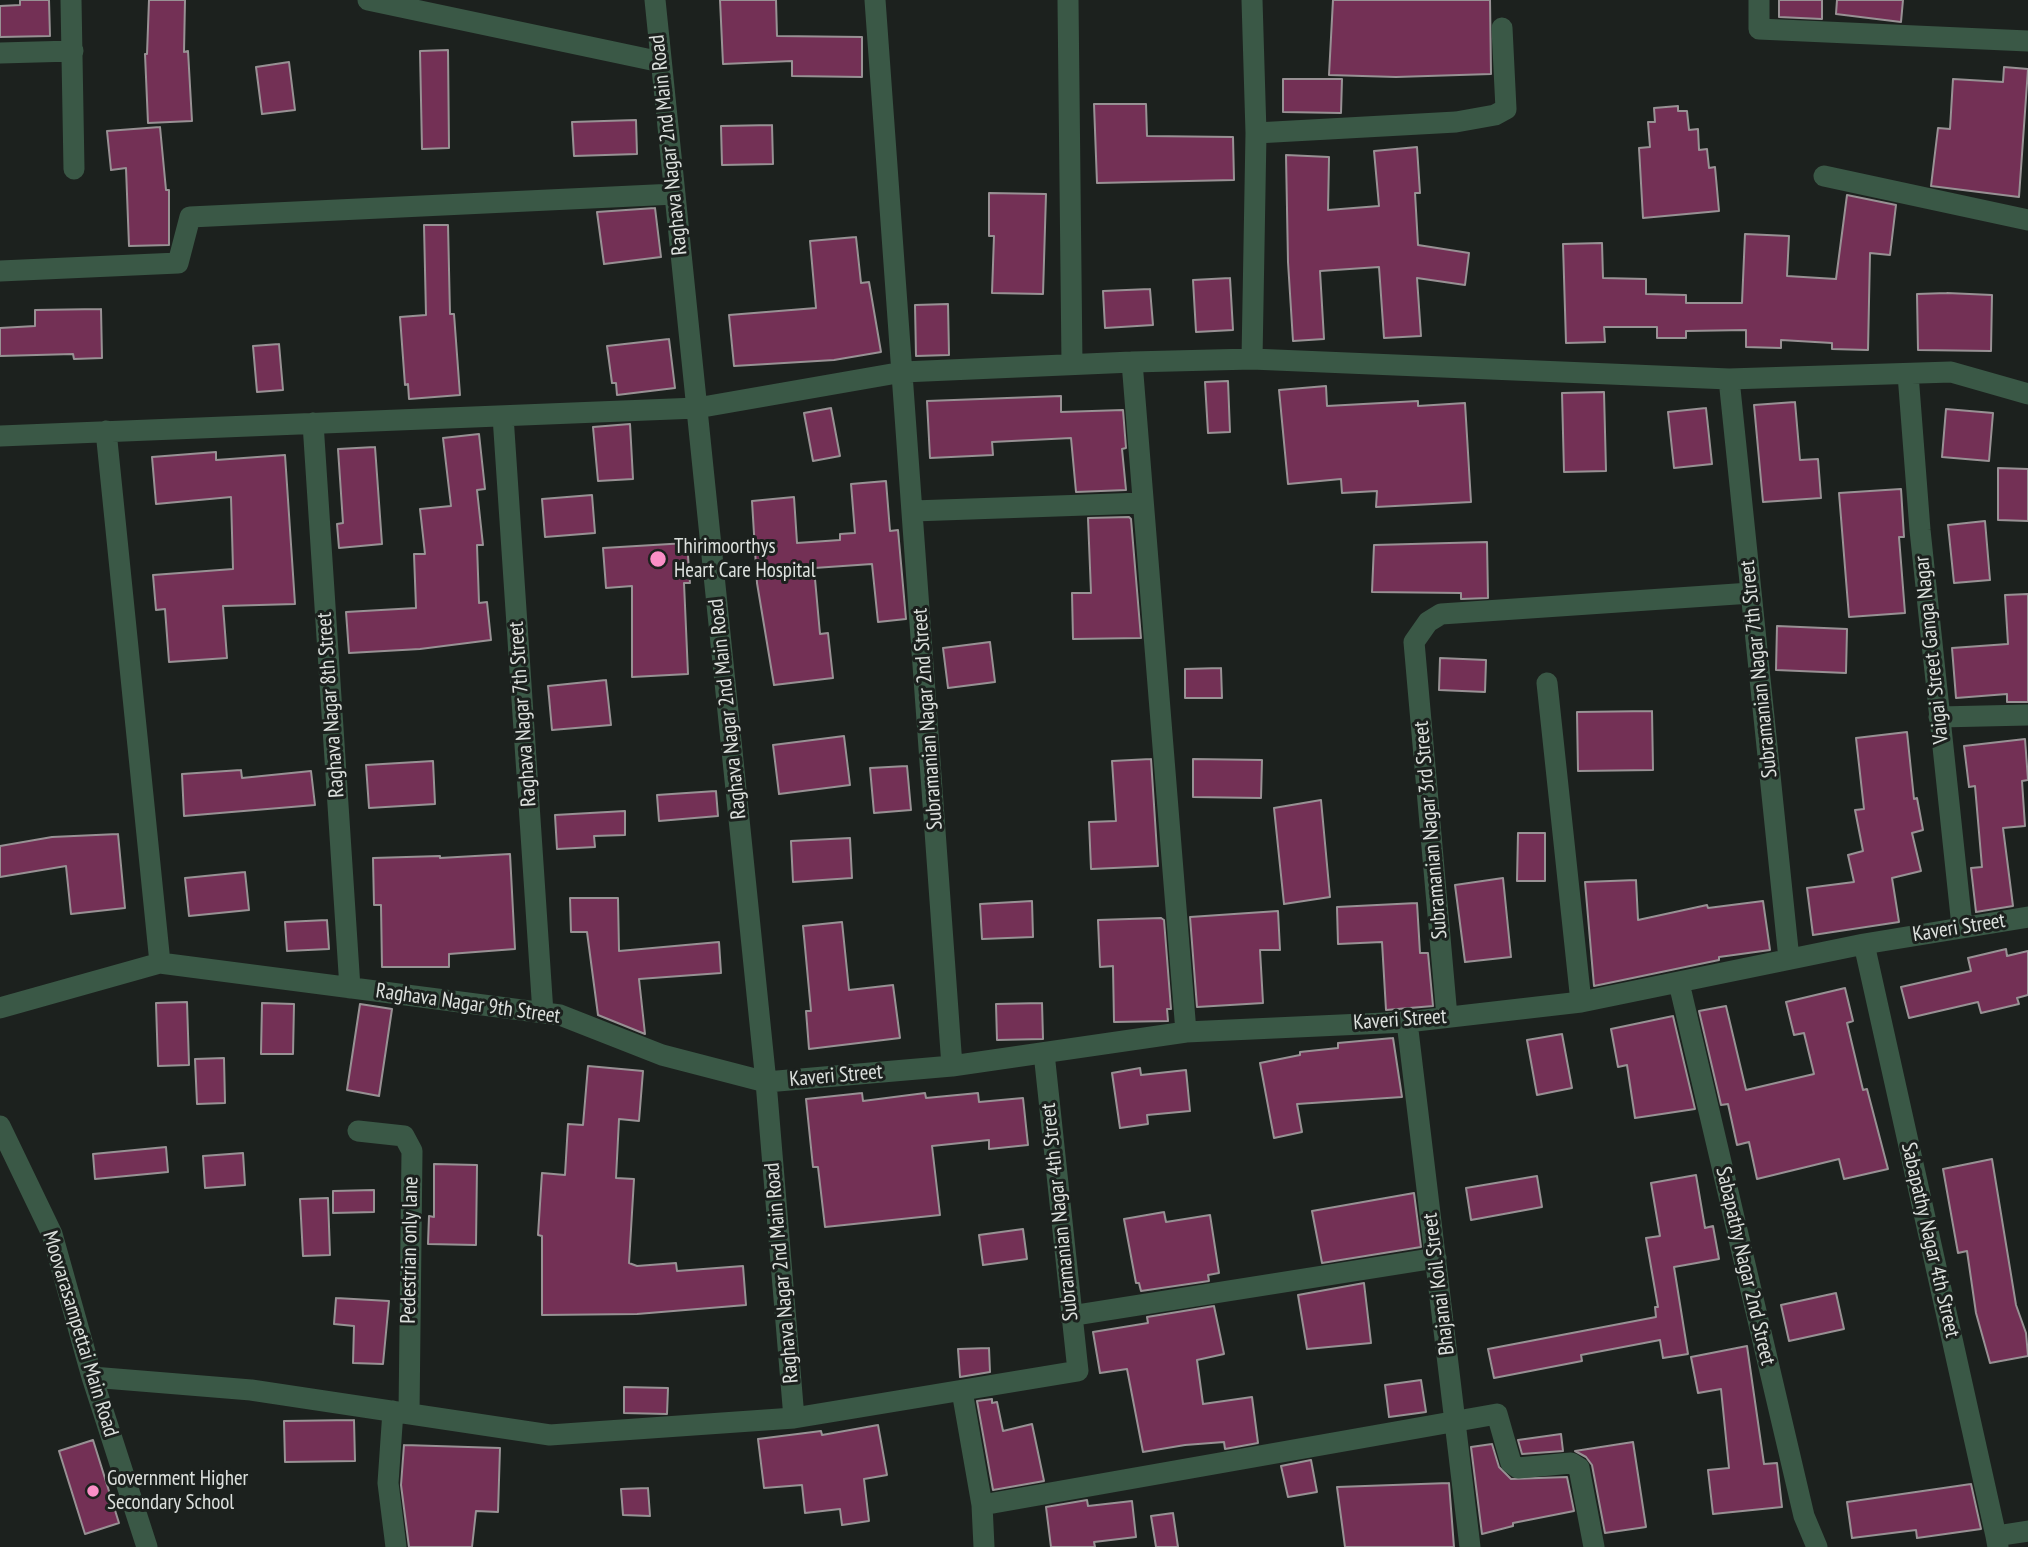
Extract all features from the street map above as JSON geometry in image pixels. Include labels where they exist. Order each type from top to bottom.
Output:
[{"type":"street","points":[[71,0],[74,169]]},
{"type":"street","points":[[368,0],[661,62]]},
{"type":"street","name":"Raghava Nagar 2nd Main Road","points":[[654,0],[766,1082],[794,1418]]},
{"type":"street","name":"Subramanian Nagar 2nd Street","points":[[875,0],[952,1066]]},
{"type":"street","points":[[1068,0],[1072,364]]},
{"type":"street","points":[[1252,0],[1256,133],[1252,359]]},
{"type":"street","points":[[1759,0],[1759,29],[2028,41]]},
{"type":"street","points":[[1256,133],[1456,122],[1495,115],[1506,109],[1502,27]]},
{"type":"street","points":[[0,53],[74,51]]},
{"type":"street","points":[[1824,176],[2028,220]]},
{"type":"street","points":[[0,271],[178,263],[190,217],[674,194]]},
{"type":"street","points":[[0,436],[697,408],[903,372],[1252,359],[1729,379],[1951,372],[2028,394]]},
{"type":"street","points":[[1132,362],[1185,1032]]},
{"type":"street","name":"Vaigai Street Ganga Nagar","points":[[1908,374],[1920,530],[1962,926]]},
{"type":"street","name":"Subramanian Nagar 7th Street","points":[[1729,379],[1789,959]]},
{"type":"street","name":"Raghava Nagar 7th Street","points":[[503,416],[542,1013]]},
{"type":"street","name":"Raghava Nagar 8th Street","points":[[313,423],[350,988]]},
{"type":"street","points":[[0,1008],[160,962],[106,431]]},
{"type":"street","points":[[913,511],[1143,503]]},
{"type":"street","name":"Subramanian Nagar 3rd Street","points":[[1447,1017],[1414,642],[1428,622],[1441,614],[1751,593]]},
{"type":"street","points":[[1547,683],[1581,1002]]},
{"type":"street","points":[[1940,717],[2028,715]]},
{"type":"street","name":"Kaveri Street","points":[[766,1082],[952,1066],[1185,1032],[1407,1022],[1581,1002],[1864,944],[2028,917]]},
{"type":"street","name":"Sabapathy Nagar 4th Street","points":[[1864,944],[1997,1541]]},
{"type":"street","name":"Raghava Nagar 9th Street","points":[[160,962],[560,1016],[662,1055],[766,1082]]},
{"type":"street","name":"Sabapathy Nagar 2nd Street","points":[[1679,983],[1804,1516],[1817,1547]]},
{"type":"street","name":"Bhajanai Koil Street","points":[[1407,1022],[1470,1547]]},
{"type":"street","name":"Subramanian Nagar 4th Street","points":[[962,1391],[1078,1371],[1070,1316],[1044,1053]]},
{"type":"street","name":"Moovarasampettai Main Road","points":[[0,1126],[52,1234],[92,1377],[147,1547]]},
{"type":"street","name":"Pedestrian only lane","points":[[358,1131],[404,1136],[412,1151],[401,1412]]},
{"type":"street","points":[[1070,1316],[1436,1258]]},
{"type":"street","points":[[92,1377],[251,1390],[550,1435],[794,1418],[962,1391],[982,1505],[984,1547]]},
{"type":"street","points":[[396,1547],[388,1483],[401,1412]]},
{"type":"street","points":[[982,1505],[1497,1414],[1511,1463],[1518,1468],[1572,1463],[1579,1468],[1594,1547]]},
{"type":"street","points":[[1997,1541],[2028,1531]]},
{"type":"building","points":[[20,0],[49,0],[50,36],[0,37],[0,6],[20,5]]},
{"type":"building","points":[[149,0],[185,0],[184,52],[188,51],[192,121],[148,123],[145,54]]},
{"type":"building","points":[[720,0],[776,0],[777,36],[862,37],[862,77],[792,76],[792,61],[723,64]]},
{"type":"building","points":[[1333,0],[1490,0],[1491,74],[1396,77],[1329,75]]},
{"type":"building","points":[[1779,0],[1822,0],[1822,19],[1779,17]]},
{"type":"building","points":[[1837,0],[1903,0],[1901,22],[1836,14]]},
{"type":"building","points":[[448,50],[449,148],[422,149],[420,51]]},
{"type":"building","points":[[289,62],[295,110],[262,114],[256,67]]},
{"type":"building","points":[[2004,67],[2028,69],[2019,197],[1931,186],[1938,128],[1950,129],[1953,79],[2003,82]]},
{"type":"building","points":[[1283,79],[1342,79],[1341,113],[1283,112]]},
{"type":"building","points":[[1094,104],[1146,104],[1147,136],[1233,137],[1234,180],[1097,183]]},
{"type":"building","points":[[1678,106],[1678,111],[1687,111],[1689,130],[1698,129],[1699,150],[1707,149],[1709,168],[1715,167],[1719,211],[1643,218],[1639,148],[1650,147],[1648,122],[1655,122],[1654,108]]},
{"type":"building","points":[[636,120],[637,154],[574,156],[572,122]]},
{"type":"building","points":[[772,125],[773,164],[722,165],[721,126]]},
{"type":"building","points":[[160,127],[166,190],[169,190],[169,245],[129,246],[126,168],[111,170],[107,131]]},
{"type":"building","points":[[1417,147],[1420,193],[1415,193],[1418,245],[1469,253],[1465,285],[1417,278],[1421,336],[1384,338],[1379,267],[1320,271],[1324,339],[1293,341],[1286,155],[1329,157],[1328,210],[1379,206],[1374,151]]},
{"type":"building","points":[[989,193],[1046,194],[1043,294],[992,293],[994,236],[989,236]]},
{"type":"building","points":[[1847,195],[1896,205],[1890,255],[1870,253],[1868,350],[1832,349],[1832,343],[1781,340],[1781,348],[1746,347],[1746,330],[1686,331],[1686,338],[1657,338],[1657,327],[1604,327],[1605,342],[1566,343],[1563,244],[1602,243],[1603,278],[1646,279],[1646,294],[1686,295],[1686,303],[1742,303],[1745,234],[1789,236],[1787,276],[1836,279]]},
{"type":"building","points":[[655,208],[661,257],[604,264],[597,212]]},
{"type":"building","points":[[424,225],[448,225],[450,314],[454,314],[460,395],[409,399],[408,384],[405,385],[400,317],[426,315]]},
{"type":"building","points":[[856,237],[861,283],[869,282],[881,352],[834,360],[734,366],[729,315],[816,308],[810,241]]},
{"type":"building","points":[[1230,278],[1233,330],[1196,332],[1193,280]]},
{"type":"building","points":[[1150,289],[1153,325],[1105,328],[1103,291]]},
{"type":"building","points":[[1917,294],[1992,295],[1991,351],[1918,350]]},
{"type":"building","points":[[948,304],[949,355],[916,356],[915,305]]},
{"type":"building","points":[[101,309],[102,358],[74,359],[73,354],[0,356],[0,328],[35,326],[35,310]]},
{"type":"building","points":[[669,339],[675,388],[617,395],[616,383],[612,383],[607,346]]},
{"type":"building","points":[[279,344],[283,390],[257,392],[253,346]]},
{"type":"building","points":[[1228,381],[1230,432],[1208,433],[1205,382]]},
{"type":"building","points":[[1326,386],[1327,406],[1418,401],[1418,406],[1465,403],[1471,502],[1376,507],[1377,491],[1342,493],[1341,479],[1288,484],[1279,390]]},
{"type":"building","points":[[1604,392],[1606,471],[1564,472],[1562,393]]},
{"type":"building","points":[[1061,396],[1061,412],[1123,410],[1126,448],[1122,449],[1126,490],[1076,492],[1071,438],[992,442],[993,455],[930,458],[927,401]]},
{"type":"building","points":[[1795,402],[1800,460],[1818,459],[1821,498],[1763,502],[1754,405]]},
{"type":"building","points":[[831,408],[840,456],[813,461],[804,413]]},
{"type":"building","points":[[1706,408],[1712,464],[1674,468],[1668,412]]},
{"type":"building","points":[[1946,409],[1993,413],[1989,461],[1942,457]]},
{"type":"building","points":[[630,424],[633,479],[598,481],[593,427]]},
{"type":"building","points":[[479,434],[485,489],[477,490],[483,545],[477,545],[479,603],[487,602],[491,640],[420,649],[349,653],[346,612],[416,608],[414,554],[425,554],[420,509],[451,506],[443,438]]},
{"type":"building","points":[[375,447],[382,544],[339,548],[337,524],[343,523],[338,449]]},
{"type":"building","points":[[216,452],[216,460],[285,455],[295,604],[223,606],[227,658],[169,662],[165,609],[156,610],[153,575],[233,569],[231,497],[156,504],[152,457]]},
{"type":"building","points":[[1998,468],[2028,469],[2028,521],[1998,520]]},
{"type":"building","points":[[886,481],[890,531],[898,530],[906,619],[878,622],[872,564],[814,568],[820,634],[828,633],[833,678],[774,685],[757,583],[752,501],[794,497],[797,543],[840,540],[840,534],[855,533],[851,484]]},
{"type":"building","points":[[1901,489],[1904,537],[1899,537],[1905,613],[1849,617],[1839,493]]},
{"type":"building","points":[[592,495],[595,533],[545,537],[542,499]]},
{"type":"building","points":[[1129,517],[1141,638],[1073,639],[1072,593],[1091,593],[1088,518]]},
{"type":"building","points":[[1985,521],[1990,580],[1954,583],[1948,525]]},
{"type":"building","points":[[1487,542],[1488,598],[1461,599],[1461,593],[1372,592],[1374,545]]},
{"type":"building","points":[[687,543],[690,583],[684,583],[688,674],[632,677],[632,586],[606,588],[603,548]]},
{"type":"building","points":[[2028,594],[2028,702],[2007,702],[2007,694],[1956,698],[1952,648],[2008,644],[2005,595]]},
{"type":"building","points":[[1777,626],[1847,629],[1846,673],[1776,670]]},
{"type":"building","points":[[990,642],[995,682],[948,688],[943,648]]},
{"type":"building","points":[[1440,658],[1486,660],[1485,692],[1439,690]]},
{"type":"building","points":[[1221,668],[1222,698],[1185,698],[1185,669]]},
{"type":"building","points":[[606,680],[611,725],[552,730],[548,686]]},
{"type":"building","points":[[1652,711],[1653,770],[1578,771],[1577,712]]},
{"type":"building","points":[[1907,732],[1914,799],[1917,798],[1923,830],[1912,833],[1921,871],[1892,878],[1899,922],[1813,935],[1807,888],[1854,882],[1848,855],[1863,851],[1855,810],[1864,809],[1856,738]]},
{"type":"building","points":[[844,736],[850,785],[779,794],[773,745]]},
{"type":"building","points":[[2025,739],[2028,780],[2022,781],[2025,826],[2003,828],[2013,906],[1976,912],[1971,868],[1982,867],[1975,786],[1969,787],[1964,746]]},
{"type":"building","points":[[1151,759],[1158,866],[1091,869],[1089,822],[1116,821],[1112,761]]},
{"type":"building","points":[[1193,759],[1262,760],[1261,798],[1193,797]]},
{"type":"building","points":[[433,761],[435,804],[369,808],[366,765]]},
{"type":"building","points":[[907,766],[911,810],[874,813],[870,768]]},
{"type":"building","points":[[241,770],[242,778],[311,771],[315,805],[184,816],[182,774]]},
{"type":"building","points":[[716,791],[718,816],[659,821],[657,795]]},
{"type":"building","points":[[1321,800],[1330,897],[1284,904],[1274,808]]},
{"type":"building","points":[[625,811],[625,835],[594,836],[595,847],[557,849],[555,815]]},
{"type":"building","points":[[1518,833],[1545,833],[1545,881],[1517,881]]},
{"type":"building","points":[[118,834],[125,908],[71,914],[66,866],[0,877],[0,846],[52,837]]},
{"type":"building","points":[[850,838],[852,878],[793,882],[791,841]]},
{"type":"building","points":[[510,854],[515,949],[449,954],[449,967],[382,967],[381,905],[374,905],[373,858]]},
{"type":"building","points":[[245,872],[249,910],[189,916],[185,878]]},
{"type":"building","points":[[1503,878],[1511,957],[1465,962],[1455,885]]},
{"type":"building","points":[[1636,880],[1638,920],[1707,905],[1708,908],[1763,901],[1770,950],[1719,957],[1719,960],[1594,986],[1585,882]]},
{"type":"building","points":[[570,898],[618,898],[619,951],[719,942],[721,973],[639,979],[645,1034],[598,1015],[587,932],[571,932]]},
{"type":"building","points":[[1032,901],[1033,937],[982,939],[980,904]]},
{"type":"building","points":[[1417,903],[1420,953],[1428,953],[1433,1006],[1386,1010],[1382,942],[1338,944],[1337,907]]},
{"type":"building","points":[[1278,911],[1280,950],[1260,950],[1263,1003],[1197,1007],[1190,917]]},
{"type":"building","points":[[327,920],[329,949],[287,951],[285,922]]},
{"type":"building","points":[[1098,920],[1164,920],[1171,1009],[1167,1009],[1168,1021],[1114,1022],[1113,966],[1100,967]]},
{"type":"building","points":[[842,922],[849,990],[893,985],[900,1038],[809,1049],[806,1011],[811,1011],[803,926]]},
{"type":"building","points":[[2006,949],[2007,956],[2028,951],[2028,995],[2017,998],[2019,1004],[1981,1013],[1978,1002],[1909,1018],[1901,987],[1971,971],[1968,958]]},
{"type":"building","points":[[1845,988],[1853,1021],[1847,1023],[1863,1090],[1867,1089],[1888,1169],[1844,1179],[1839,1159],[1757,1179],[1749,1142],[1737,1145],[1728,1104],[1721,1105],[1699,1011],[1726,1006],[1746,1090],[1814,1074],[1804,1033],[1794,1035],[1786,1002]]},
{"type":"building","points":[[187,1002],[189,1065],[158,1066],[156,1003]]},
{"type":"building","points":[[262,1003],[294,1004],[293,1054],[261,1054]]},
{"type":"building","points":[[1042,1003],[1043,1039],[997,1040],[996,1004]]},
{"type":"building","points":[[360,1004],[392,1009],[379,1096],[347,1090]]},
{"type":"building","points":[[1673,1016],[1695,1109],[1635,1118],[1627,1065],[1618,1067],[1611,1029]]},
{"type":"building","points":[[1562,1034],[1572,1088],[1537,1095],[1527,1040]]},
{"type":"building","points":[[1393,1038],[1402,1097],[1297,1104],[1302,1132],[1274,1138],[1260,1063],[1300,1055],[1300,1052],[1338,1048],[1338,1043]]},
{"type":"building","points":[[224,1058],[225,1103],[197,1104],[195,1059]]},
{"type":"building","points":[[588,1066],[643,1071],[639,1121],[619,1119],[616,1178],[634,1179],[629,1263],[637,1266],[676,1263],[677,1271],[743,1266],[746,1305],[637,1314],[542,1315],[542,1236],[538,1235],[542,1173],[565,1175],[568,1124],[583,1125]]},
{"type":"building","points":[[1140,1068],[1141,1075],[1186,1070],[1190,1111],[1147,1115],[1148,1124],[1120,1128],[1112,1073]]},
{"type":"building","points":[[862,1093],[863,1101],[925,1093],[926,1098],[978,1093],[979,1102],[1023,1098],[1028,1145],[989,1149],[989,1140],[932,1146],[940,1215],[825,1227],[818,1167],[813,1167],[806,1099]]},
{"type":"building","points":[[166,1147],[168,1172],[95,1179],[93,1154]]},
{"type":"building","points":[[243,1153],[245,1185],[205,1188],[203,1156]]},
{"type":"building","points":[[1992,1159],[2016,1305],[2026,1333],[2028,1356],[1990,1363],[1976,1313],[1967,1251],[1958,1253],[1943,1169]]},
{"type":"building","points":[[434,1164],[477,1165],[476,1245],[428,1244],[429,1216],[434,1217]]},
{"type":"building","points":[[1696,1175],[1705,1228],[1713,1226],[1719,1259],[1674,1267],[1688,1354],[1663,1358],[1660,1340],[1581,1355],[1582,1361],[1494,1378],[1488,1349],[1656,1317],[1655,1307],[1658,1307],[1646,1238],[1660,1236],[1651,1183]]},
{"type":"building","points":[[1537,1176],[1542,1207],[1471,1220],[1466,1188]]},
{"type":"building","points":[[374,1190],[374,1212],[333,1213],[333,1191]]},
{"type":"building","points":[[1414,1193],[1421,1247],[1322,1263],[1312,1211]]},
{"type":"building","points":[[328,1198],[330,1255],[303,1256],[300,1199]]},
{"type":"building","points":[[1164,1212],[1166,1222],[1210,1215],[1219,1273],[1208,1275],[1209,1281],[1141,1291],[1139,1283],[1136,1283],[1124,1219]]},
{"type":"building","points":[[1023,1229],[1027,1259],[983,1265],[979,1235]]},
{"type":"building","points":[[1364,1283],[1371,1343],[1307,1349],[1298,1295]]},
{"type":"building","points":[[1836,1293],[1844,1329],[1789,1341],[1781,1305]]},
{"type":"building","points":[[336,1298],[389,1301],[383,1364],[353,1363],[354,1326],[334,1324]]},
{"type":"building","points":[[1214,1306],[1224,1354],[1197,1360],[1203,1404],[1252,1397],[1258,1443],[1225,1449],[1224,1442],[1185,1445],[1143,1452],[1127,1369],[1100,1373],[1093,1332],[1148,1323],[1147,1317]]},
{"type":"building","points":[[1747,1346],[1764,1464],[1777,1463],[1782,1507],[1713,1514],[1708,1470],[1729,1468],[1721,1389],[1698,1393],[1691,1357]]},
{"type":"building","points":[[989,1348],[990,1372],[960,1377],[958,1349]]},
{"type":"building","points":[[1421,1380],[1426,1412],[1389,1417],[1385,1385]]},
{"type":"building","points":[[624,1387],[668,1388],[667,1414],[624,1413]]},
{"type":"building","points":[[992,1399],[992,1403],[997,1402],[1003,1431],[1032,1424],[1044,1481],[993,1490],[977,1401]]},
{"type":"building","points":[[354,1420],[355,1461],[285,1462],[284,1421]]},
{"type":"building","points":[[878,1425],[887,1475],[864,1479],[869,1521],[842,1525],[840,1509],[805,1513],[802,1485],[764,1488],[758,1439],[821,1431],[822,1435]]},
{"type":"building","points":[[1561,1434],[1563,1451],[1522,1454],[1518,1440]]},
{"type":"building","points":[[93,1440],[119,1523],[85,1534],[59,1451]]},
{"type":"building","points":[[1633,1442],[1646,1527],[1605,1533],[1592,1465],[1586,1457],[1575,1451]]},
{"type":"building","points":[[1492,1444],[1499,1467],[1511,1479],[1567,1477],[1574,1511],[1513,1523],[1513,1526],[1482,1534],[1471,1447]]},
{"type":"building","points":[[404,1445],[500,1448],[498,1512],[476,1511],[472,1547],[409,1547],[401,1485]]},
{"type":"building","points":[[1311,1460],[1317,1492],[1288,1497],[1281,1466]]},
{"type":"building","points":[[1449,1483],[1454,1547],[1345,1547],[1337,1487]]},
{"type":"building","points":[[1971,1484],[1981,1529],[1917,1538],[1916,1530],[1852,1538],[1847,1502]]},
{"type":"building","points":[[648,1488],[650,1516],[623,1515],[621,1489]]},
{"type":"building","points":[[1087,1500],[1088,1506],[1132,1501],[1136,1537],[1094,1542],[1095,1547],[1051,1547],[1046,1507]]},
{"type":"building","points":[[1173,1513],[1178,1547],[1156,1547],[1151,1516]]},
{"type":"place","name":"Thirimoorthys Heart Care Hospital","points":[[658,559]]},
{"type":"place","name":"Government Higher Secondary School","points":[[93,1491]]}]
